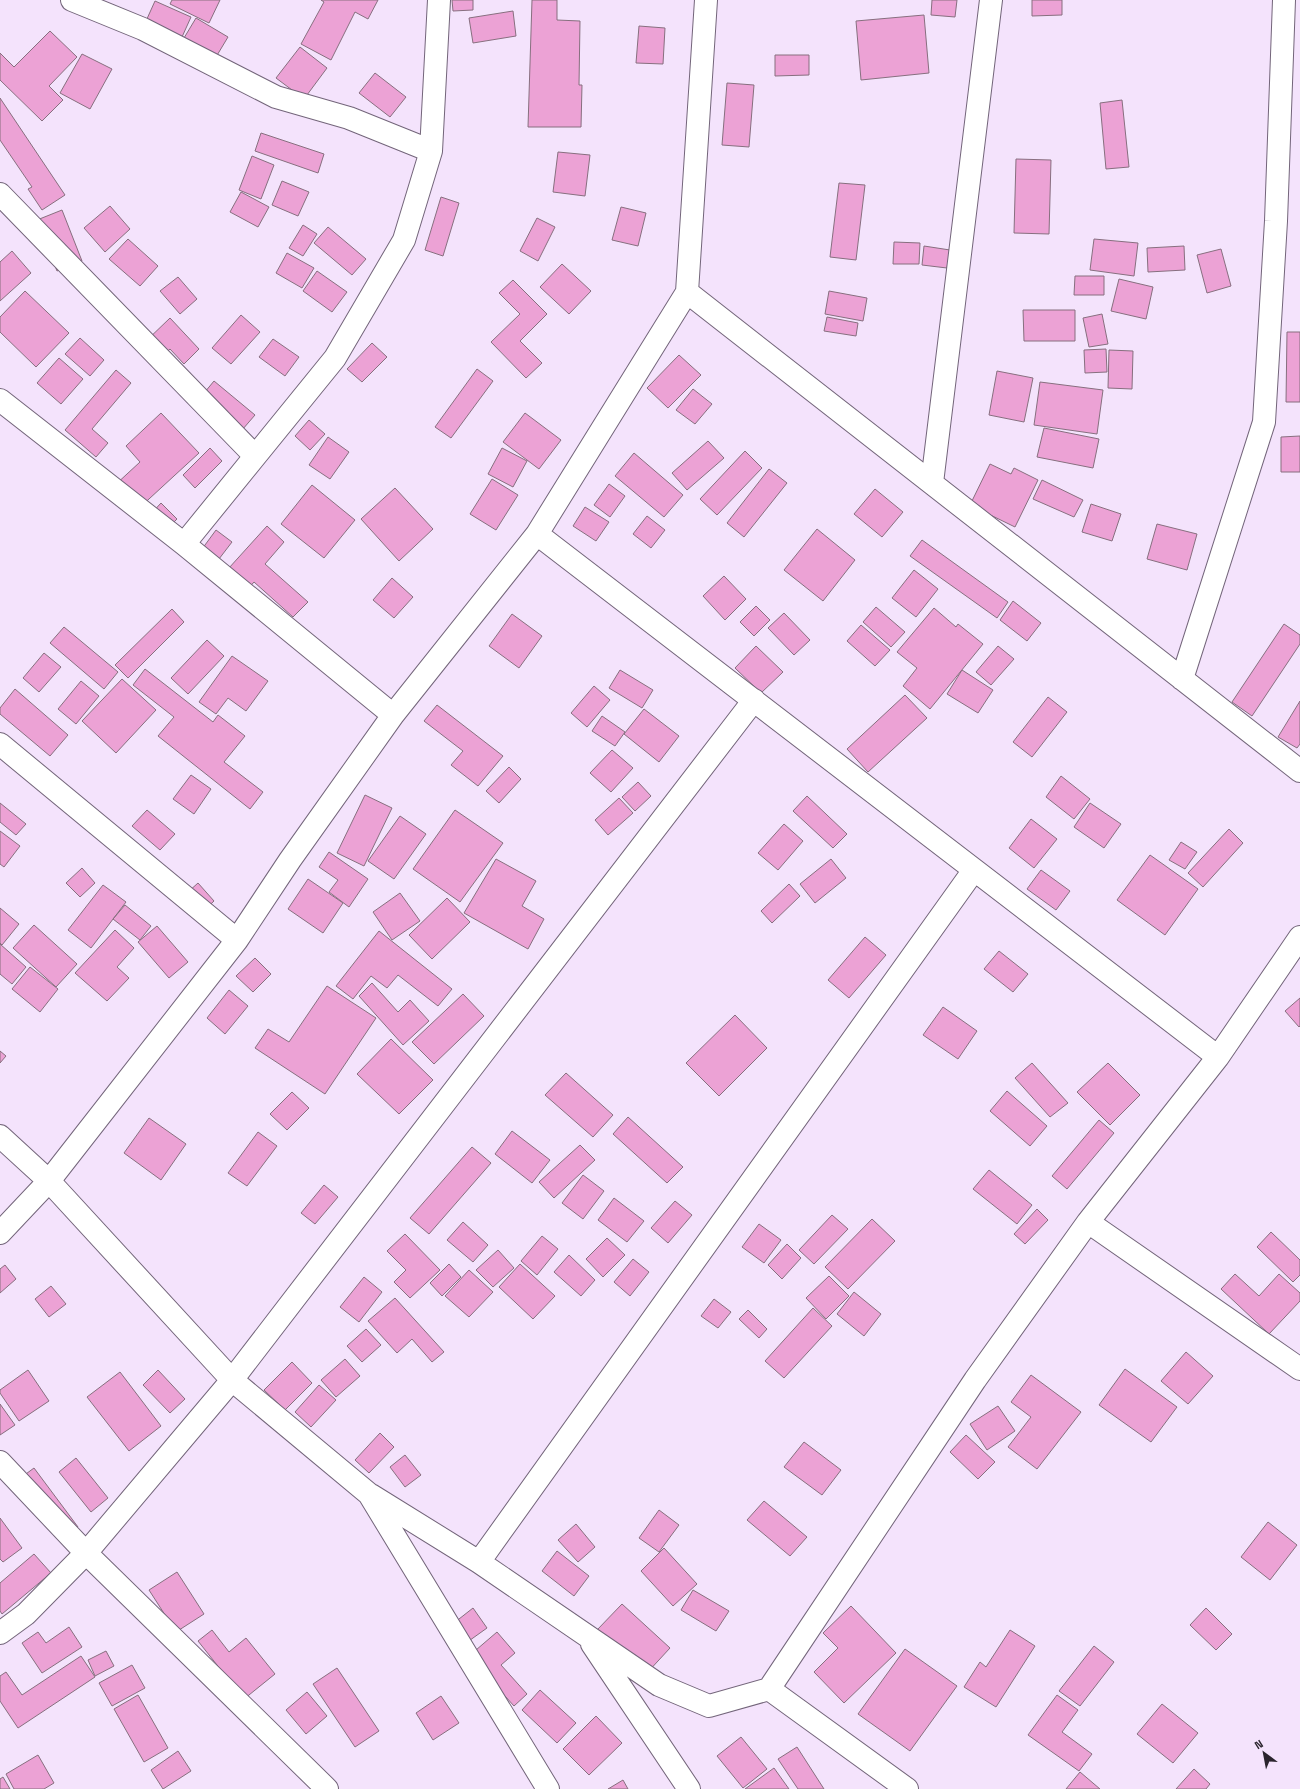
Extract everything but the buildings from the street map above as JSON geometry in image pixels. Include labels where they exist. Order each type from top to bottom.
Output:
[{"type":"street","points":[[72,0],[143,29],[276,97],[349,118],[431,151]]},
{"type":"street","points":[[184,544],[335,358],[404,240],[431,151],[439,0]]},
{"type":"street","points":[[0,1233],[49,1181],[237,940],[290,860],[393,716],[537,534],[688,292],[706,0]]},
{"type":"street","points":[[932,483],[991,0]]},
{"type":"street","points":[[1182,678],[1264,422],[1289,8]]},
{"type":"street","points":[[0,194],[255,456]]},
{"type":"street","points":[[688,292],[1300,771]]},
{"type":"street","points":[[0,400],[184,544],[393,716]]},
{"type":"street","points":[[537,534],[1218,1057]]},
{"type":"street","points":[[0,1633],[26,1614],[86,1554],[232,1380],[754,700]]},
{"type":"street","points":[[0,744],[237,940]]},
{"type":"street","points":[[479,1562],[974,870]]},
{"type":"street","points":[[0,1136],[49,1181],[232,1380],[368,1494],[479,1562],[659,1685],[709,1706],[769,1688],[976,1380],[1088,1222],[1218,1057],[1300,937]]},
{"type":"street","points":[[1088,1222],[1300,1369]]},
{"type":"street","points":[[0,1462],[86,1554],[327,1789]]},
{"type":"street","points":[[368,1494],[548,1789]]},
{"type":"street","points":[[586,1635],[689,1789]]},
{"type":"street","points":[[769,1688],[907,1789]]}]
